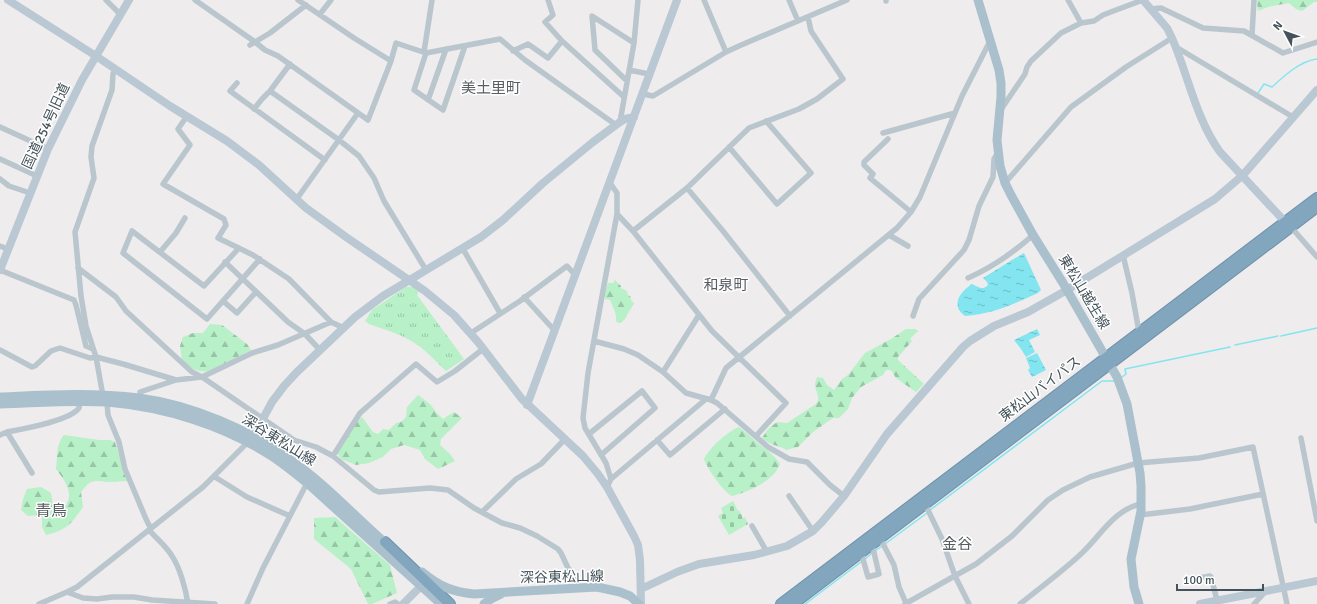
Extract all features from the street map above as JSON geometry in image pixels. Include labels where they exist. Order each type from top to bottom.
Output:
[{"type":"highway","name":"東松山バイパス","points":[[781,604],[1288,224],[1317,198]]},
{"type":"highway","name":"東松山バイパス","points":[[793,604],[925,504],[1108,360],[1139,332],[1288,224],[1317,207]]},
{"type":"highway","points":[[385,542],[450,604]]},
{"type":"main road","name":"東松山越生線","points":[[978,0],[999,70],[1001,83],[997,140],[1000,166],[1005,183],[1033,235],[1117,376],[1127,404],[1141,486],[1140,515],[1131,559],[1134,587],[1139,604]]},
{"type":"main road","name":"深谷東松山線","points":[[0,397],[76,395],[105,399],[153,408],[186,417],[250,440],[292,461],[322,485],[385,542],[427,576],[450,590],[474,594],[597,587],[609,589],[630,596],[640,604]]},
{"type":"main road","name":"深谷東松山線","points":[[0,404],[80,402],[105,399]]},
{"type":"main road","name":"深谷東松山線","points":[[250,440],[307,483],[441,604]]},
{"type":"main road","name":"深谷東松山線","points":[[484,604],[506,592]]},
{"type":"street","points":[[8,0],[212,131],[248,156],[296,200],[337,231],[409,280],[447,309],[471,333],[527,405],[591,465],[607,487],[638,545],[640,560],[640,604]]},
{"type":"street","points":[[106,0],[121,15]]},
{"type":"street","name":"国道254号旧道","points":[[0,270],[4,247],[30,193],[48,149],[82,80],[130,0]]},
{"type":"street","points":[[195,0],[252,44],[290,64],[368,120],[391,61],[396,43],[425,52],[500,39],[513,51],[618,124]]},
{"type":"street","points":[[298,0],[391,61]]},
{"type":"street","points":[[320,14],[331,0]]},
{"type":"street","points":[[432,0],[425,52],[414,90],[443,110],[465,46]]},
{"type":"street","points":[[548,0],[553,16],[545,22],[562,41],[624,96]]},
{"type":"street","points":[[618,124],[634,43],[638,0]]},
{"type":"street","points":[[527,405],[677,0]]},
{"type":"street","points":[[704,0],[726,52]]},
{"type":"street","points":[[789,0],[798,21]]},
{"type":"street","points":[[643,94],[650,96],[659,94],[726,52],[847,0]]},
{"type":"street","points":[[1068,0],[1081,23]]},
{"type":"street","points":[[1000,112],[1025,74],[1026,67],[1061,34],[1081,23],[1094,21],[1143,0],[1167,28],[1176,47],[1210,137],[1220,152],[1288,224],[1317,258]]},
{"type":"street","points":[[1252,35],[1254,0]]},
{"type":"street","points":[[252,44],[270,33],[306,5]]},
{"type":"street","points":[[1151,9],[1161,8],[1203,28],[1240,30],[1252,35],[1283,53],[1317,42]]},
{"type":"street","points":[[627,81],[595,50],[592,16],[634,43]]},
{"type":"street","points":[[633,231],[687,188],[749,128],[799,108],[817,99],[843,80],[811,31],[808,17]]},
{"type":"street","points":[[1005,183],[1070,107],[1126,67],[1172,38]]},
{"type":"street","points":[[607,487],[611,479],[708,399],[724,371],[897,228],[911,212],[920,197],[964,91],[990,40]]},
{"type":"street","points":[[513,51],[528,44],[548,58],[562,41]]},
{"type":"street","points":[[1176,47],[1293,117]]},
{"type":"street","points":[[428,100],[446,49]]},
{"type":"street","points":[[254,109],[270,91],[290,64]]},
{"type":"street","points":[[115,69],[113,74],[112,90],[92,146],[91,157],[94,178],[75,232],[84,318],[96,357],[108,415],[119,442],[125,469],[150,529],[168,549],[173,557],[179,571],[188,603]]},
{"type":"street","points":[[629,70],[649,74]]},
{"type":"street","points":[[237,82],[230,91],[325,160]]},
{"type":"street","points":[[640,589],[677,572],[699,564],[754,555],[786,546],[813,530],[844,496],[887,434],[963,347],[994,326],[1028,312],[1067,290],[1216,199],[1242,175],[1317,90]]},
{"type":"street","points":[[270,91],[355,152],[374,178],[384,201],[426,270]]},
{"type":"street","points":[[296,200],[358,113]]},
{"type":"street","points":[[883,133],[955,113]]},
{"type":"street","points":[[187,116],[178,129],[190,145],[163,184],[224,220],[226,225],[218,238],[260,260],[289,279],[331,322],[344,328]]},
{"type":"street","points":[[39,604],[77,587],[215,477],[250,440],[272,402],[284,386],[355,317],[375,301],[463,249],[492,229],[543,183],[618,124],[625,119],[634,117]]},
{"type":"street","points":[[729,147],[777,204],[811,173],[766,121]]},
{"type":"street","points":[[0,127],[48,149]]},
{"type":"street","points":[[888,139],[864,162],[864,165],[873,174],[870,178],[911,212]]},
{"type":"street","points":[[913,316],[920,299],[964,250],[969,240],[979,206],[993,177],[994,159],[998,152]]},
{"type":"street","points":[[0,159],[37,176]]},
{"type":"street","points":[[0,179],[9,186],[30,193]]},
{"type":"street","points":[[610,183],[617,193],[617,214],[586,381],[583,418],[585,428],[606,463],[611,479]]},
{"type":"street","points":[[687,188],[724,232],[790,316]]},
{"type":"street","points":[[617,214],[633,231],[712,331],[786,403],[756,436]]},
{"type":"street","points":[[160,252],[176,233],[185,218]]},
{"type":"street","points":[[239,248],[204,286],[132,231],[122,253],[207,320],[260,260]]},
{"type":"street","points":[[888,235],[908,246]]},
{"type":"street","points":[[968,278],[987,270],[1033,235]]},
{"type":"street","points":[[463,249],[500,313]]},
{"type":"street","points":[[1123,256],[1139,332]]},
{"type":"street","points":[[225,262],[288,322],[305,334],[320,350]]},
{"type":"street","points":[[471,333],[567,266],[576,276]]},
{"type":"street","points":[[78,268],[116,297],[126,311],[192,372],[202,377],[294,440],[316,447],[332,456],[378,492],[430,488],[448,490],[502,523],[520,528],[537,536],[562,553],[568,568],[577,580],[578,588]]},
{"type":"street","points":[[0,270],[74,300],[86,346],[93,349]]},
{"type":"street","points":[[223,301],[237,313],[256,292]]},
{"type":"street","points":[[524,297],[555,331]]},
{"type":"street","points":[[663,372],[699,314]]},
{"type":"street","points":[[140,392],[176,380],[202,377],[252,353],[278,345],[331,322]]},
{"type":"street","points":[[594,341],[631,352],[663,372],[686,393],[708,399],[725,409],[768,447],[785,457],[807,462],[830,485],[844,496]]},
{"type":"street","points":[[0,350],[32,366],[35,366],[51,351],[60,348],[90,358],[96,357],[124,364],[176,380]]},
{"type":"street","points":[[332,456],[360,413],[416,364],[437,382],[455,371],[483,349]]},
{"type":"street","points":[[589,434],[642,391],[655,408],[601,455]]},
{"type":"street","points":[[0,435],[58,420],[74,412],[79,407],[80,402]]},
{"type":"street","points":[[657,440],[670,455],[725,409]]},
{"type":"street","points":[[7,432],[32,473]]},
{"type":"street","points":[[1301,438],[1315,497],[1317,521]]},
{"type":"street","points":[[482,512],[516,479],[540,464],[565,439]]},
{"type":"street","points":[[880,538],[894,565],[905,604],[976,564],[1012,536],[1043,504],[1064,490],[1090,477],[1138,462],[1199,458],[1253,447],[1287,604]]},
{"type":"street","points":[[215,477],[248,497],[290,516]]},
{"type":"street","points":[[247,604],[307,483]]},
{"type":"street","points":[[1140,515],[1190,509],[1263,494]]},
{"type":"street","points":[[789,496],[813,530]]},
{"type":"street","points":[[925,504],[942,540],[955,576],[969,604]]},
{"type":"street","points":[[1020,604],[1083,552],[1110,522],[1128,509],[1141,504]]},
{"type":"street","points":[[752,526],[767,552]]},
{"type":"street","points":[[861,552],[868,577],[879,574],[872,544]]},
{"type":"street","points":[[1188,580],[1210,576],[1217,600]]},
{"type":"street","points":[[1200,604],[1317,581]]},
{"type":"street","points":[[403,604],[421,586]]},
{"type":"street","points":[[1254,604],[1266,591]]},
{"type":"street","points":[[67,592],[83,598],[97,599],[134,597],[152,600],[215,604]]},
{"type":"street","points":[[390,604],[395,602],[398,604]]},
{"type":"green space","points":[[1257,0],[1317,0],[1317,2],[1314,2],[1302,11],[1296,9],[1289,3],[1268,7],[1258,11]]},
{"type":"green space","points":[[615,280],[621,288],[627,291],[634,303],[624,320],[618,323],[616,321],[615,313],[610,300],[605,299],[604,294],[608,283],[613,283]]},
{"type":"green space","points":[[406,287],[413,287],[419,291],[417,295],[464,359],[446,371],[424,350],[411,341],[365,321],[372,310]]},
{"type":"green space","points":[[210,324],[222,325],[247,344],[251,350],[209,371],[198,371],[188,366],[182,361],[180,346],[183,337],[193,333],[203,333]]},
{"type":"green space","points":[[906,329],[915,329],[918,331],[910,339],[912,341],[898,357],[898,360],[924,384],[916,392],[896,378],[891,370],[886,370],[883,375],[861,387],[852,398],[848,409],[839,418],[833,418],[813,432],[798,447],[786,450],[765,441],[762,438],[768,429],[777,422],[787,423],[816,404],[818,401],[818,394],[815,387],[817,377],[823,378],[827,385],[834,390],[865,353]]},
{"type":"green space","points":[[418,395],[430,404],[443,419],[454,412],[462,418],[441,439],[440,445],[455,461],[438,469],[425,459],[420,450],[404,445],[391,449],[383,457],[369,463],[356,465],[341,459],[337,453],[352,429],[362,417],[373,432],[378,434],[383,429],[389,430],[396,423],[401,422],[406,417],[407,407]]},
{"type":"green space","points":[[739,427],[770,453],[780,464],[772,476],[760,485],[732,496],[724,490],[716,480],[704,459],[719,440],[729,432]]},
{"type":"green space","points":[[64,435],[110,440],[115,442],[128,481],[90,482],[81,492],[83,507],[75,518],[68,526],[59,531],[46,535],[42,527],[42,517],[38,515],[28,516],[21,510],[27,489],[41,487],[51,493],[55,516],[66,505],[69,494],[68,488],[56,469],[58,447]]},
{"type":"green space","points":[[733,501],[743,518],[745,517],[748,524],[729,535],[718,516],[723,513],[721,508]]},
{"type":"green space","points":[[335,517],[390,565],[397,593],[372,604],[368,604],[351,569],[314,539],[314,518]]},
{"type":"water","points":[[1024,253],[1041,290],[1038,293],[994,311],[965,316],[961,312],[957,303],[964,291],[972,284],[980,288],[986,287],[988,285],[987,282],[983,278]]},
{"type":"water","points":[[1037,329],[1040,335],[1029,340],[1035,352],[1026,357],[1014,340]]},
{"type":"water","points":[[1037,353],[1046,370],[1032,377],[1028,370],[1030,368],[1026,358]]},
{"type":"waterway","points":[[1258,93],[1264,84],[1272,87],[1298,66],[1317,59]]},
{"type":"waterway","points":[[1281,336],[1317,328]]},
{"type":"waterway","points":[[1235,345],[1278,336]]},
{"type":"waterway","points":[[1122,377],[1126,374],[1125,369],[1230,347]]},
{"type":"waterway","points":[[930,510],[1102,381],[1115,381]]},
{"type":"waterway","points":[[885,544],[927,513]]},
{"type":"waterway","points":[[875,551],[882,546]]},
{"type":"waterway","points":[[864,560],[872,553]]},
{"type":"waterway","points":[[805,604],[861,562]]},
{"type":"district","name":"美土里町","points":[[491,88]]},
{"type":"district","name":"和泉町","points":[[726,285]]},
{"type":"district","name":"青鳥","points":[[51,511]]},
{"type":"district","name":"金谷","points":[[957,544]]}]
